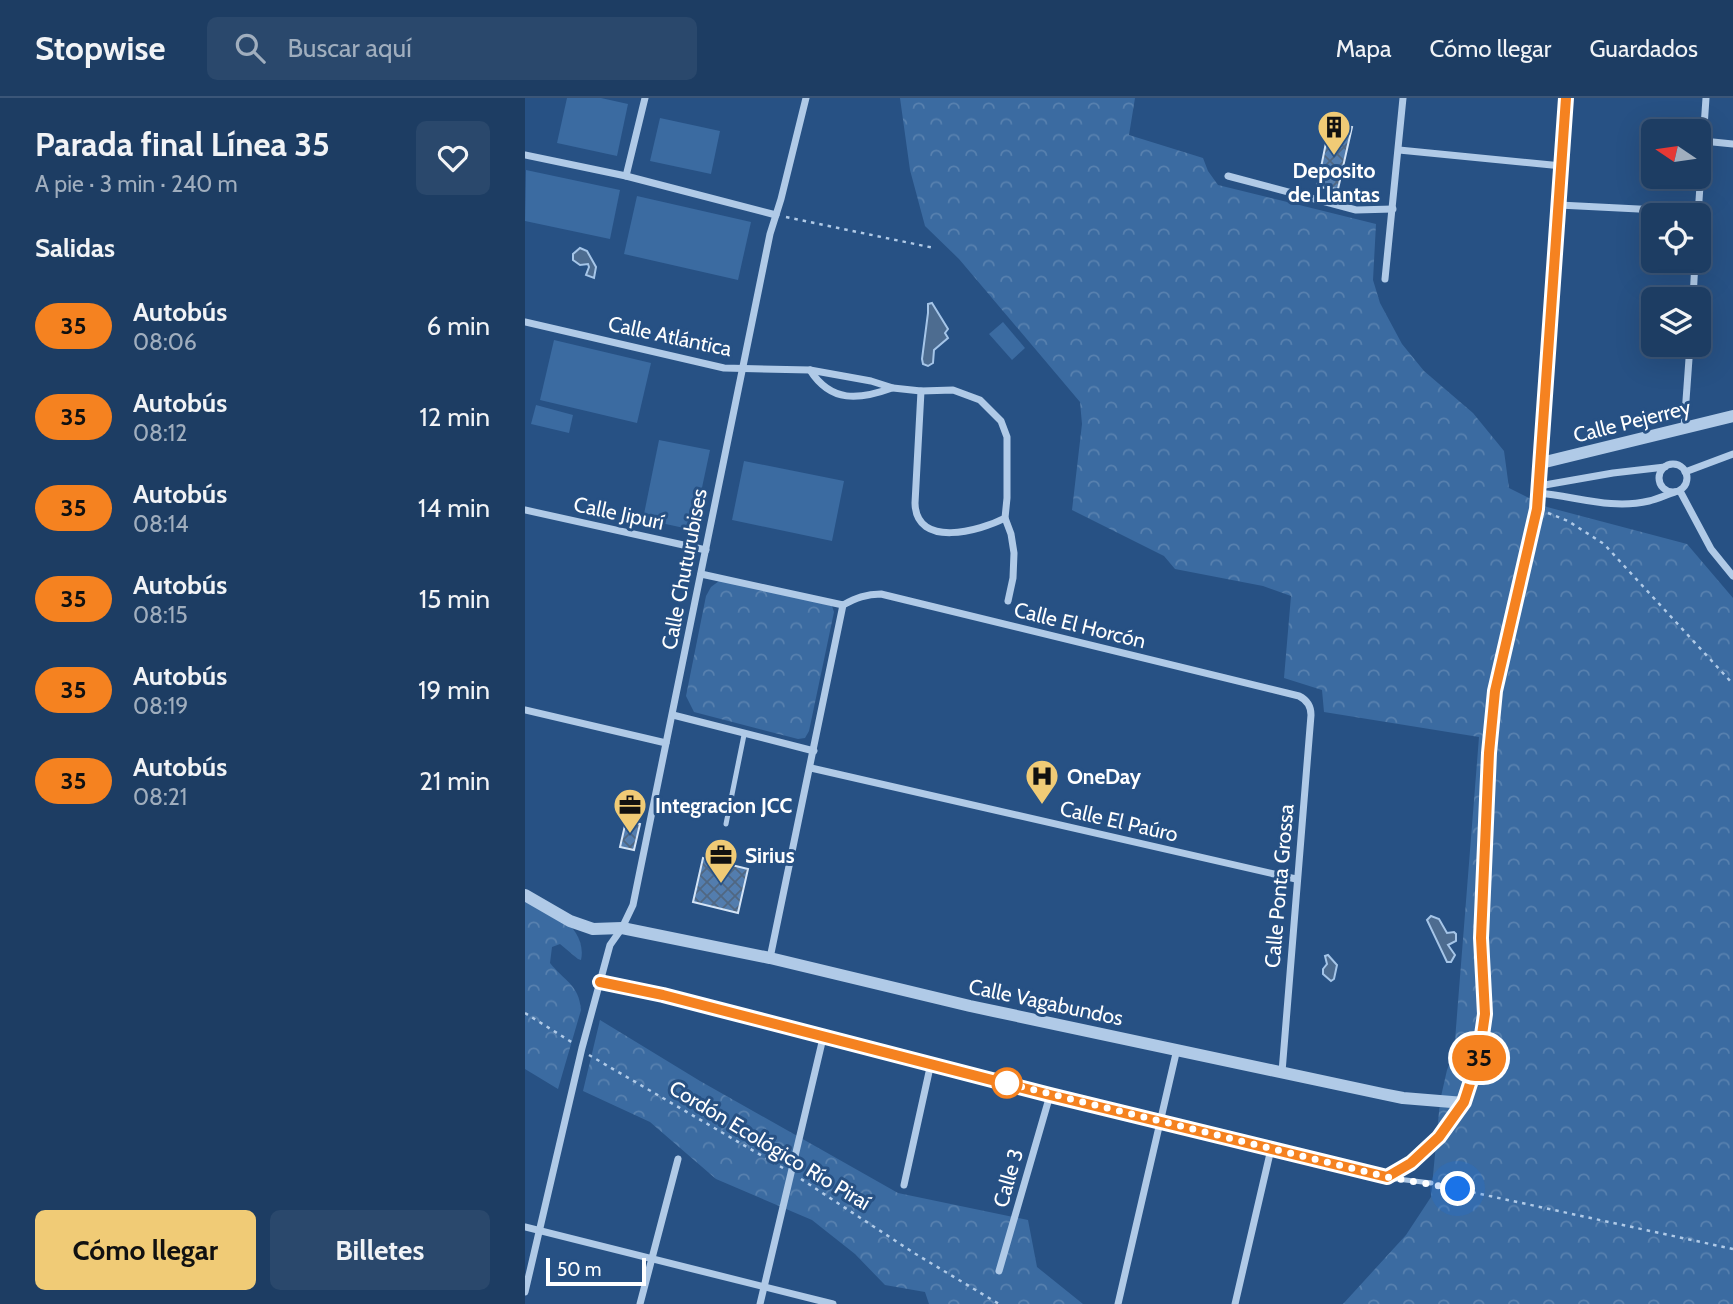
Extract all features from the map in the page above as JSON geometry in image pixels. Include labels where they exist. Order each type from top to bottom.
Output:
[{"type":"street","points":[[627,176],[645,98]]},
{"type":"street","name":"Calle Chuturubises","points":[[525,1292],[582,1048],[610,945],[622,928],[632,905],[673,715],[741,368],[806,98]]},
{"type":"street","points":[[1385,279],[1403,98]]},
{"type":"street","points":[[600,982],[663,995],[823,1038],[1387,1177],[1411,1163],[1439,1137],[1464,1102],[1479,1056],[1485,1014],[1481,925],[1489,753],[1495,691],[1537,509],[1566,98]]},
{"type":"street","points":[[1705,119],[1706,98]]},
{"type":"street","points":[[1711,143],[1733,144]]},
{"type":"street","points":[[1399,150],[1562,166]]},
{"type":"street","points":[[525,155],[627,176],[776,215]]},
{"type":"street","points":[[1228,176],[1356,210],[1392,209]]},
{"type":"street","points":[[1559,205],[1641,210]]},
{"type":"street","name":"Calle Atlántica","points":[[525,322],[725,368],[810,370],[871,381],[893,388],[953,390],[980,400],[1001,421],[1007,437],[1005,518],[1014,553],[1012,585],[1007,601]]},
{"type":"street","points":[[1684,429],[1689,357]]},
{"type":"street","points":[[810,370],[825,388],[835,393],[869,397],[893,388]]},
{"type":"street","points":[[921,391],[915,503],[918,519],[931,529],[962,533],[987,528],[1005,518]]},
{"type":"street","name":"Calle Pejerrey","points":[[1541,463],[1733,416]]},
{"type":"street","points":[[1685,472],[1733,454]]},
{"type":"street","points":[[1539,489],[1613,473],[1674,465],[1685,472]]},
{"type":"street","points":[[1665,467],[1659,476],[1661,486],[1665,490],[1677,491]]},
{"type":"street","points":[[1539,489],[1605,504],[1629,504],[1649,501],[1677,491],[1686,482],[1685,472]]},
{"type":"street","points":[[1677,491],[1711,549],[1733,576]]},
{"type":"street","name":"Calle Jipurí","points":[[525,510],[706,550]]},
{"type":"street","points":[[701,574],[843,605],[770,958]]},
{"type":"street","name":"Calle El Horcón","points":[[843,605],[856,597],[881,594],[1299,696],[1308,703]]},
{"type":"street","name":"Calle Ponta Grossa","points":[[1282,1072],[1311,715],[1308,703]]},
{"type":"street","points":[[525,710],[666,743]]},
{"type":"street","points":[[673,715],[814,751]]},
{"type":"street","name":"Calle El Paúro","points":[[811,768],[1296,879]]},
{"type":"street","name":"Calle Vagabundos","points":[[525,895],[570,921],[593,929],[622,928],[770,958],[970,1006],[1403,1098],[1464,1102]]},
{"type":"street","points":[[760,1304],[823,1038]]},
{"type":"street","points":[[1118,1304],[1177,1049]]},
{"type":"street","points":[[904,1185],[931,1063]]},
{"type":"street","name":"Calle 3","points":[[999,1270],[1050,1095]]},
{"type":"street","points":[[1235,1304],[1271,1149]]},
{"type":"street","points":[[640,1304],[678,1159]]},
{"type":"street","points":[[525,1227],[834,1304]]},
{"type":"lane","points":[[726,824],[744,735]]},
{"type":"lane","points":[[1387,1177],[1431,1183]]},
{"type":"path","points":[[776,215],[934,248]]},
{"type":"path","points":[[1537,509],[1568,521],[1604,544],[1733,684]]},
{"type":"path","name":"Cordón Ecológico Río Piraí","points":[[525,1013],[582,1048],[593,1059],[792,1173],[914,1253],[999,1304]]},
{"type":"path","points":[[1431,1183],[1733,1249]]},
{"type":"green space","points":[[567,98],[601,98],[628,104],[617,156],[557,143]]},
{"type":"green space","points":[[900,98],[1135,98],[1129,135],[1203,158],[1218,185],[1376,224],[1373,280],[1380,303],[1402,344],[1424,371],[1473,413],[1504,451],[1509,488],[1547,507],[1687,544],[1733,598],[1733,1304],[1343,1304],[1406,1235],[1431,1197],[1440,1101],[1454,1053],[1479,737],[1324,712],[1322,690],[1284,678],[1291,596],[1263,586],[1175,569],[1164,556],[1072,510],[1082,424],[1080,402],[959,259],[925,226],[910,170]]},
{"type":"green space","points":[[660,118],[720,131],[711,174],[650,161]]},
{"type":"green space","points":[[526,170],[620,190],[610,239],[525,221]]},
{"type":"green space","points":[[637,196],[751,222],[738,280],[624,254]]},
{"type":"green space","points":[[1003,322],[1025,348],[1012,360],[989,334]]},
{"type":"green space","points":[[554,340],[651,363],[637,423],[540,400]]},
{"type":"green space","points":[[536,405],[573,415],[569,433],[531,424]]},
{"type":"green space","points":[[659,440],[710,450],[693,530],[643,519]]},
{"type":"green space","points":[[744,461],[844,481],[832,541],[732,520]]},
{"type":"green space","points":[[723,578],[832,606],[834,612],[809,731],[805,738],[798,739],[694,712],[686,696],[706,596],[711,587]]},
{"type":"green space","points":[[525,890],[564,919],[582,948],[581,960],[560,944],[552,947],[550,963],[574,988],[581,1010],[558,1089],[525,1069]]},
{"type":"green space","points":[[600,1020],[700,1081],[898,1193],[1028,1220],[1037,1267],[1083,1304],[929,1304],[925,1292],[885,1285],[855,1254],[812,1220],[716,1179],[650,1122],[583,1091]]},
{"type":"shaded area","points":[[580,248],[587,251],[596,267],[594,278],[586,275],[588,264],[580,265],[573,260],[573,254]]},
{"type":"shaded area","points":[[932,303],[948,329],[945,333],[948,338],[934,350],[933,363],[928,366],[923,364],[922,359],[928,304]]},
{"type":"shaded area","points":[[1431,916],[1439,919],[1447,933],[1456,934],[1456,941],[1448,945],[1455,955],[1451,962],[1447,962],[1427,920]]},
{"type":"shaded area","points":[[1328,955],[1337,965],[1334,979],[1331,981],[1323,974],[1327,964],[1325,956]]},
{"type":"building","name":"Deposito de Llantas","points":[[1330,123],[1352,127],[1338,189],[1317,187]]},
{"type":"building","name":"Integracion JCC","points":[[626,821],[640,824],[634,850],[620,847]]},
{"type":"building","name":"Sirius","points":[[703,858],[748,869],[738,913],[693,902]]},
{"type":"bus line","name":"35","points":[[600,982],[663,995],[823,1038],[1387,1177],[1411,1163],[1439,1137],[1464,1102],[1479,1056],[1485,1014],[1481,938],[1489,753],[1495,691],[1537,509],[1566,98]]},
{"type":"place","name":"Deposito de Llantas","points":[[1334,157]]},
{"type":"place","name":"OneDay","points":[[1042,806]]},
{"type":"place","name":"Integracion JCC","points":[[630,835]]},
{"type":"place","name":"Sirius","points":[[721,885]]},
{"type":"route","points":[[1007,1083],[1002,1082],[1387,1177],[1458,1189]]}]
